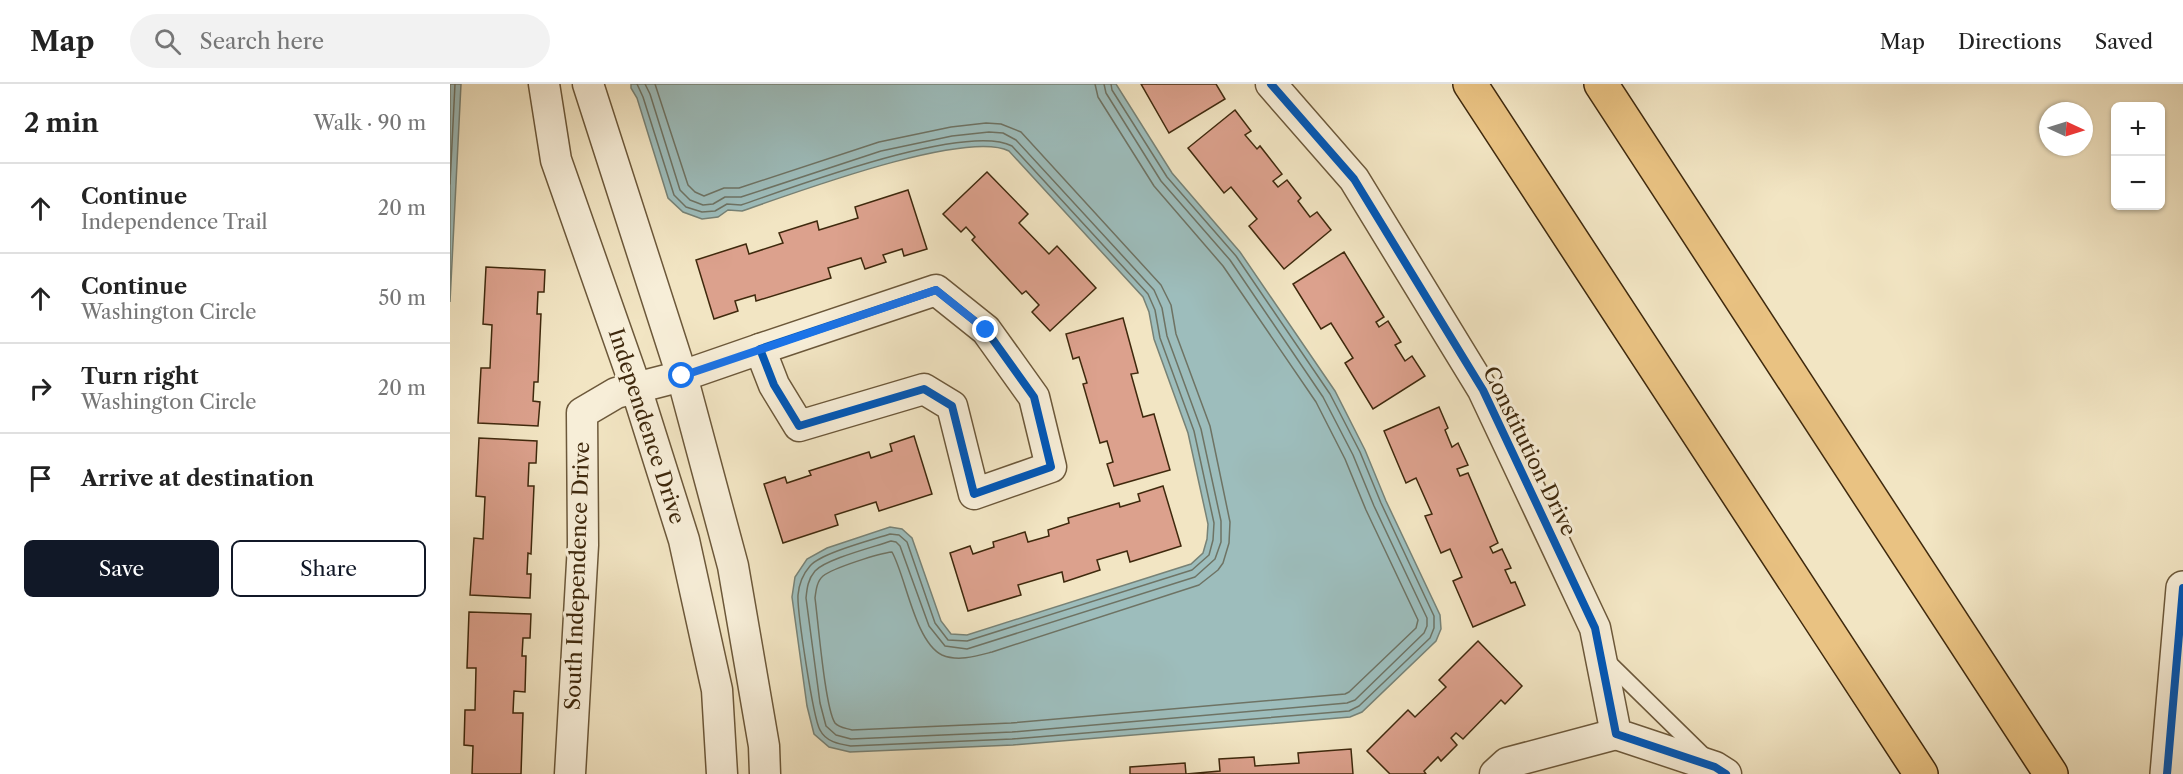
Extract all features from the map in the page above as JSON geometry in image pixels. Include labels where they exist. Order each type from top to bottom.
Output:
[{"type":"highway","points":[[1470,84],[1921,774]]},
{"type":"highway","points":[[1601,84],[2051,774]]},
{"type":"street","name":"Independence Drive","points":[[544,84],[556,160],[636,388],[684,540],[717,690],[722,774]]},
{"type":"street","name":"Independence Drive","points":[[588,84],[682,376],[733,566],[764,746],[765,774]]},
{"type":"street","name":"Constitution Drive","points":[[1271,84],[1354,179],[1483,390],[1595,628],[1616,734]]},
{"type":"street","name":"South Independence Drive","points":[[570,774],[583,545],[582,413],[616,393],[682,376],[760,349],[936,290],[986,330],[1034,397],[1051,467],[974,494],[952,406],[924,389],[799,426],[774,386],[760,349]]},
{"type":"street","points":[[2167,774],[2176,737],[2183,588]]},
{"type":"street","points":[[1495,774],[1507,763],[1616,734],[1721,771]]},
{"type":"lane","points":[[1600,654],[1721,771]]},
{"type":"water","points":[[450,84],[461,84],[450,302]]},
{"type":"water","points":[[631,84],[1116,84],[1172,173],[1240,252],[1335,391],[1365,450],[1386,501],[1440,615],[1441,629],[1436,641],[1362,712],[1350,717],[1013,745],[850,752],[829,747],[814,734],[807,706],[792,597],[795,577],[807,559],[827,548],[890,527],[902,529],[912,538],[941,621],[951,634],[967,635],[1191,564],[1203,553],[1208,524],[1188,433],[1154,339],[1149,312],[1143,297],[1009,151],[987,147],[956,149],[918,156],[878,166],[742,211],[728,210],[718,217],[702,219],[683,212],[668,198]]},
{"type":"building","points":[[1141,84],[1216,84],[1225,99],[1169,133]]},
{"type":"building","points":[[1235,110],[1251,131],[1245,135],[1257,149],[1260,146],[1282,174],[1273,181],[1278,187],[1287,180],[1301,198],[1298,201],[1310,217],[1317,212],[1331,230],[1284,269],[1249,226],[1257,219],[1231,187],[1224,193],[1188,148]]},
{"type":"building","points":[[987,172],[1028,214],[1019,223],[1049,254],[1057,246],[1096,288],[1050,331],[1032,312],[1039,305],[1026,291],[1022,294],[972,240],[975,237],[966,227],[961,232],[943,214]]},
{"type":"building","points":[[908,190],[927,249],[904,256],[902,249],[883,255],[886,262],[865,269],[861,258],[828,268],[831,278],[756,301],[755,295],[735,301],[738,311],[714,319],[696,260],[746,244],[749,254],[783,243],[779,233],[817,221],[819,230],[858,218],[855,207]]},
{"type":"building","points":[[1344,252],[1384,317],[1376,322],[1379,327],[1388,321],[1401,342],[1395,345],[1405,361],[1412,356],[1425,376],[1373,409],[1345,363],[1353,358],[1331,323],[1321,329],[1293,284]]},
{"type":"building","points":[[486,267],[545,270],[544,292],[538,292],[537,314],[541,314],[538,382],[534,382],[533,401],[540,402],[538,426],[478,423],[481,368],[490,368],[492,325],[483,324]]},
{"type":"building","points":[[1123,318],[1138,373],[1131,374],[1143,417],[1154,414],[1170,470],[1114,486],[1107,464],[1113,462],[1107,441],[1100,443],[1083,384],[1087,383],[1079,357],[1073,359],[1066,334]]},
{"type":"building","points":[[1439,407],[1448,428],[1445,430],[1452,447],[1458,443],[1468,465],[1457,469],[1460,476],[1468,473],[1498,543],[1490,547],[1493,553],[1502,549],[1511,568],[1505,570],[1511,583],[1515,582],[1525,605],[1473,627],[1453,581],[1462,577],[1450,549],[1441,553],[1425,516],[1432,514],[1416,478],[1406,483],[1384,431]]},
{"type":"building","points":[[914,436],[932,494],[879,511],[876,502],[835,515],[838,525],[783,543],[764,484],[785,477],[787,483],[811,475],[809,471],[869,452],[871,458],[892,451],[890,444]]},
{"type":"building","points":[[479,438],[537,441],[536,463],[529,463],[528,486],[534,486],[531,554],[528,553],[527,574],[531,574],[530,598],[470,595],[474,538],[483,539],[485,497],[476,496]]},
{"type":"building","points":[[1163,486],[1181,546],[1130,562],[1127,551],[1097,560],[1100,570],[1064,582],[1062,572],[1018,585],[1021,595],[968,611],[950,553],[970,546],[973,554],[994,547],[993,542],[1025,532],[1028,542],[1049,536],[1048,530],[1069,523],[1068,518],[1119,503],[1120,507],[1140,501],[1138,494]]},
{"type":"building","points":[[469,612],[531,614],[530,638],[523,638],[522,656],[526,656],[525,692],[514,691],[513,713],[523,713],[521,774],[472,774],[473,746],[464,745],[465,710],[475,710],[476,668],[467,668]]},
{"type":"building","points":[[1478,641],[1522,686],[1505,704],[1501,700],[1463,739],[1456,733],[1451,738],[1457,745],[1441,761],[1438,757],[1424,771],[1426,774],[1390,774],[1367,751],[1408,710],[1415,717],[1446,687],[1439,680]]},
{"type":"building","points":[[1351,749],[1353,774],[1186,774],[1220,771],[1219,759],[1254,757],[1255,766],[1299,763],[1298,753]]},
{"type":"building","points":[[1185,763],[1186,774],[1130,774],[1130,767]]},
{"type":"cycle path","points":[[1271,84],[1354,179],[1483,390],[1595,628],[1616,734],[1715,767],[1726,774]]},
{"type":"cycle path","points":[[936,290],[986,330],[1034,397],[1051,467],[974,494],[952,406],[924,389],[799,426],[774,385],[760,349],[936,290]]},
{"type":"cycle path","points":[[2167,774],[2183,588]]},
{"type":"route","points":[[682,376],[936,290],[986,330]]}]
